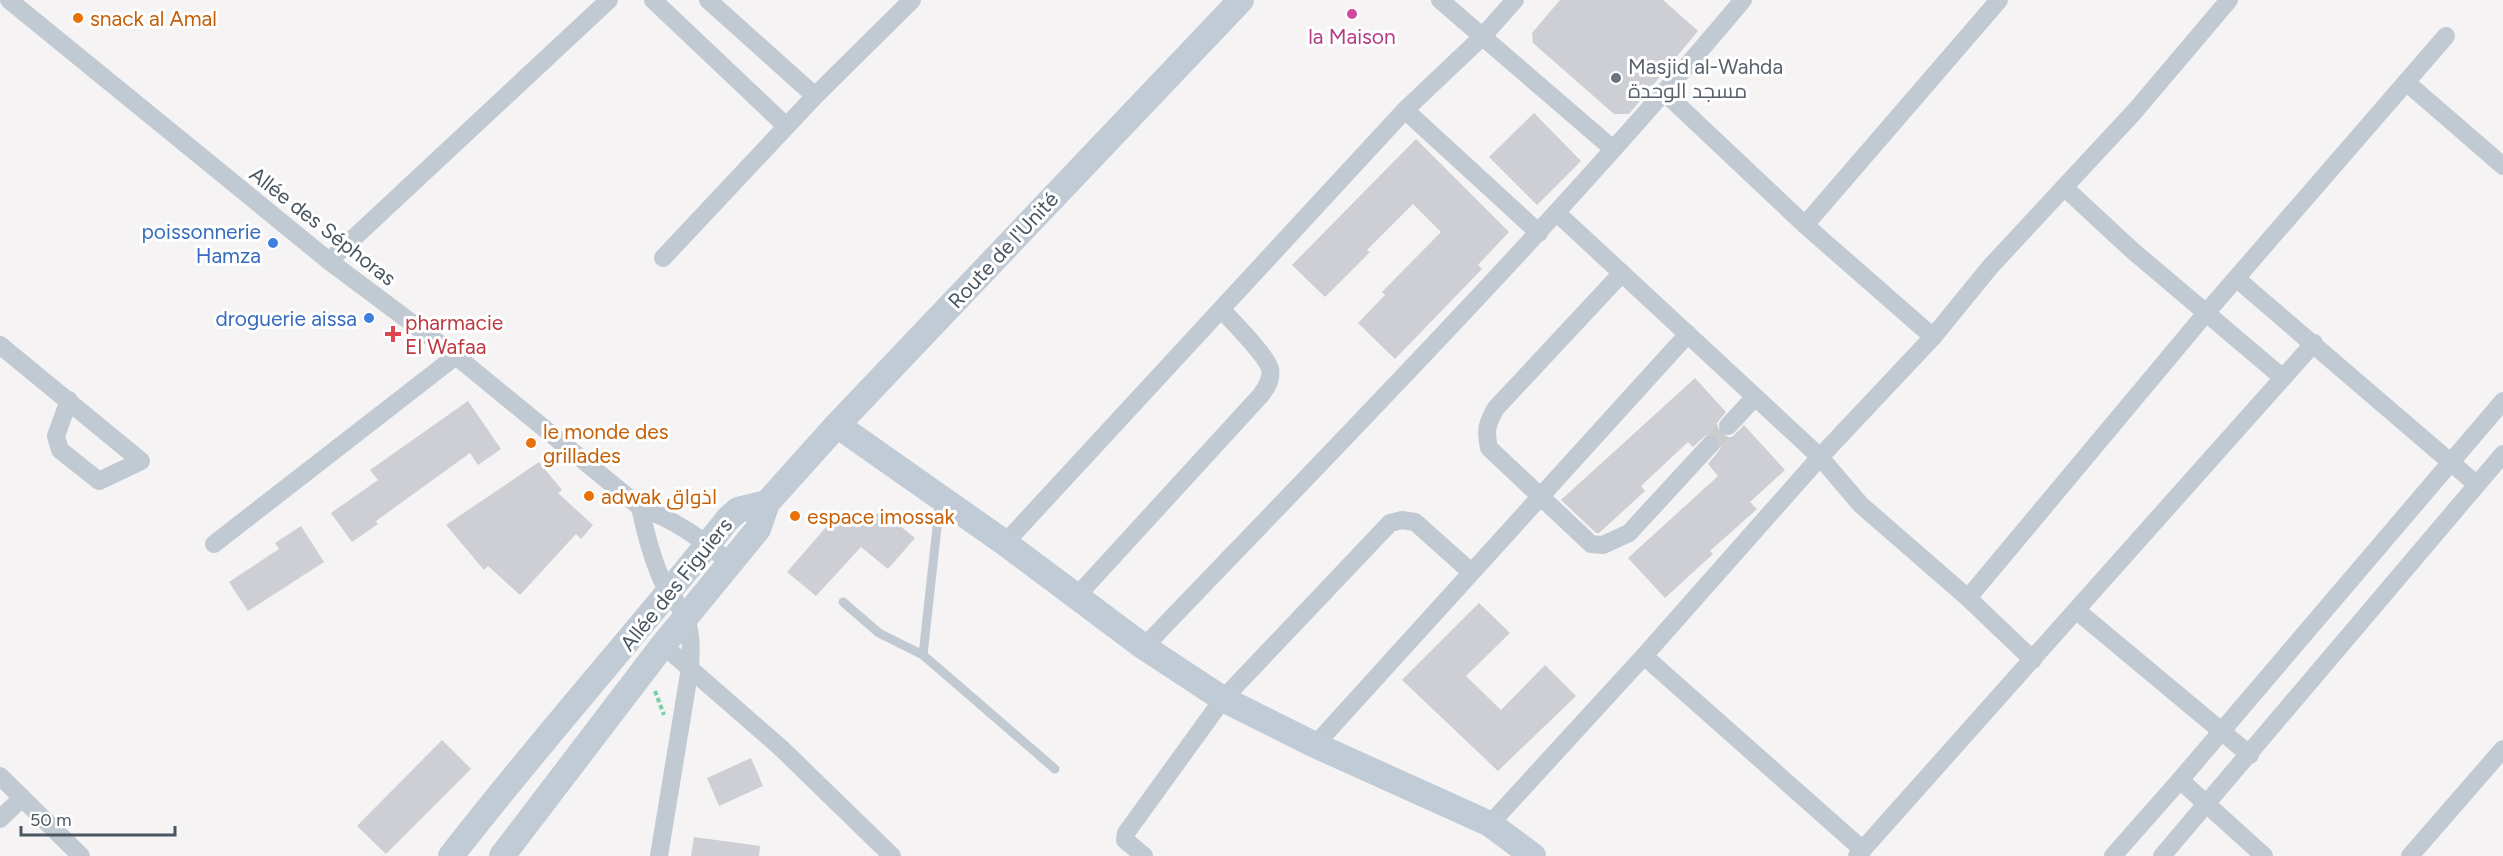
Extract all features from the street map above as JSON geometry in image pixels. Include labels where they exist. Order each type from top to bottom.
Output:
[{"type":"street","name":"Allée des Séphoras","points":[[9,0],[329,261],[456,356],[640,507],[678,523],[730,563]]},
{"type":"street","points":[[329,261],[609,0]]},
{"type":"street","points":[[653,0],[786,126]]},
{"type":"street","points":[[708,0],[815,96]]},
{"type":"street","points":[[663,258],[786,126],[912,0]]},
{"type":"street","name":"Route de l'Unité","points":[[767,503],[837,425],[1241,0]]},
{"type":"street","points":[[1440,0],[1613,149]]},
{"type":"street","points":[[1005,543],[1405,110],[1482,37],[1515,0]]},
{"type":"street","points":[[1144,647],[1539,233],[1665,93],[1743,0]]},
{"type":"street","points":[[1805,225],[2000,0]]},
{"type":"street","points":[[1490,824],[1644,656],[1820,457],[1933,337],[1990,267],[2135,111],[2229,0]]},
{"type":"street","points":[[1968,598],[2205,313],[2237,279],[2446,36]]},
{"type":"street","points":[[2406,82],[2503,166]]},
{"type":"street","points":[[1665,93],[1805,225],[1933,337]]},
{"type":"street","points":[[1405,110],[1539,233]]},
{"type":"street","points":[[2065,188],[2133,251],[2283,378]]},
{"type":"street","points":[[1557,213],[1820,457],[1861,505],[1968,598],[2033,660]]},
{"type":"street","points":[[1622,273],[1496,408],[1488,421],[1486,433],[1489,448],[1591,544],[1603,545],[1629,533],[1710,445]]},
{"type":"street","points":[[2237,279],[2476,484]]},
{"type":"street","points":[[1076,597],[1261,395],[1270,382],[1270,369],[1266,359],[1222,310]]},
{"type":"street","points":[[1315,745],[1688,334]]},
{"type":"street","points":[[1644,656],[1860,853],[2314,343]]},
{"type":"street","points":[[0,345],[69,400],[141,461],[99,481],[60,450],[56,436],[69,400]]},
{"type":"street","points":[[214,544],[456,356]]},
{"type":"street","points":[[1728,426],[1755,397]]},
{"type":"street","points":[[2113,856],[2503,401]]},
{"type":"street","points":[[837,425],[1005,543],[1144,647],[1223,699],[1315,745],[1490,824],[1533,856]]},
{"type":"street","points":[[2163,856],[2503,454]]},
{"type":"street","name":"Allée des Figuiers","points":[[451,856],[505,786],[738,510],[767,503]]},
{"type":"street","name":"Allée des Figuiers","points":[[502,856],[663,645],[758,529],[767,503]]},
{"type":"street","points":[[640,507],[644,530],[669,593],[686,617],[691,649],[690,668],[659,856]]},
{"type":"street","points":[[1144,856],[1125,840],[1126,833],[1223,699],[1390,523],[1402,520],[1414,522],[1472,572]]},
{"type":"street","points":[[2076,610],[2250,755]]},
{"type":"street","points":[[663,645],[781,748],[892,856]]},
{"type":"street","points":[[2410,856],[2503,749]]},
{"type":"street","points":[[0,776],[81,856]]},
{"type":"street","points":[[2180,780],[2264,856]]},
{"type":"street","points":[[0,819],[22,798]]},
{"type":"lane","points":[[923,656],[940,497]]},
{"type":"lane","points":[[843,602],[879,633],[923,656],[1055,769]]},
{"type":"building","name":"Masjid al-Wahda مسجد الوحدة","points":[[1560,0],[1663,0],[1698,31],[1629,114],[1614,114],[1533,43],[1532,33]]},
{"type":"building","points":[[1534,113],[1581,161],[1537,205],[1489,157]]},
{"type":"building","points":[[1416,139],[1509,232],[1478,265],[1482,269],[1395,359],[1358,323],[1385,295],[1382,292],[1441,232],[1413,204],[1325,297],[1292,265]]},
{"type":"building","points":[[1695,378],[1726,412],[1717,423],[1720,434],[1732,437],[1744,425],[1785,470],[1750,502],[1757,509],[1710,551],[1713,554],[1665,598],[1628,558],[1718,476],[1708,464],[1721,448],[1718,437],[1713,434],[1706,435],[1693,447],[1688,442],[1641,486],[1645,491],[1599,533],[1596,533],[1561,500]]},
{"type":"building","points":[[468,401],[501,449],[478,465],[470,453],[376,521],[378,524],[352,542],[331,513],[378,480],[370,470]]},
{"type":"building","points":[[539,462],[562,490],[558,493],[593,525],[581,539],[576,534],[520,595],[488,566],[484,570],[446,525]]},
{"type":"building","points":[[884,513],[915,538],[888,569],[861,547],[816,596],[787,572],[834,518]]},
{"type":"building","points":[[301,526],[324,562],[248,611],[229,582],[279,549],[275,543]]},
{"type":"building","points":[[1479,603],[1510,633],[1466,676],[1501,710],[1545,665],[1576,696],[1498,771],[1402,680]]},
{"type":"building","points":[[442,740],[471,769],[386,854],[357,826]]},
{"type":"building","points":[[751,758],[763,786],[719,806],[707,778]]},
{"type":"building","points":[[694,837],[760,846],[759,856],[691,856]]},
{"type":"tunnel","points":[[1710,445],[1728,426]]},
{"type":"place","name":"la Maison","points":[[1352,14]]},
{"type":"place","name":"snack al Amal","points":[[78,18]]},
{"type":"place","name":"Masjid al-Wahda مسجد الوحدة","points":[[1616,78]]},
{"type":"place","name":"poissonnerie Hamza","points":[[273,243]]},
{"type":"place","name":"droguerie aissa","points":[[369,318]]},
{"type":"place","name":"pharmacie El Wafaa","points":[[393,334]]},
{"type":"place","name":"le monde des grillades","points":[[531,443]]},
{"type":"place","name":"adwak اذواق","points":[[589,496]]},
{"type":"place","name":"espace imossak","points":[[795,516]]}]
